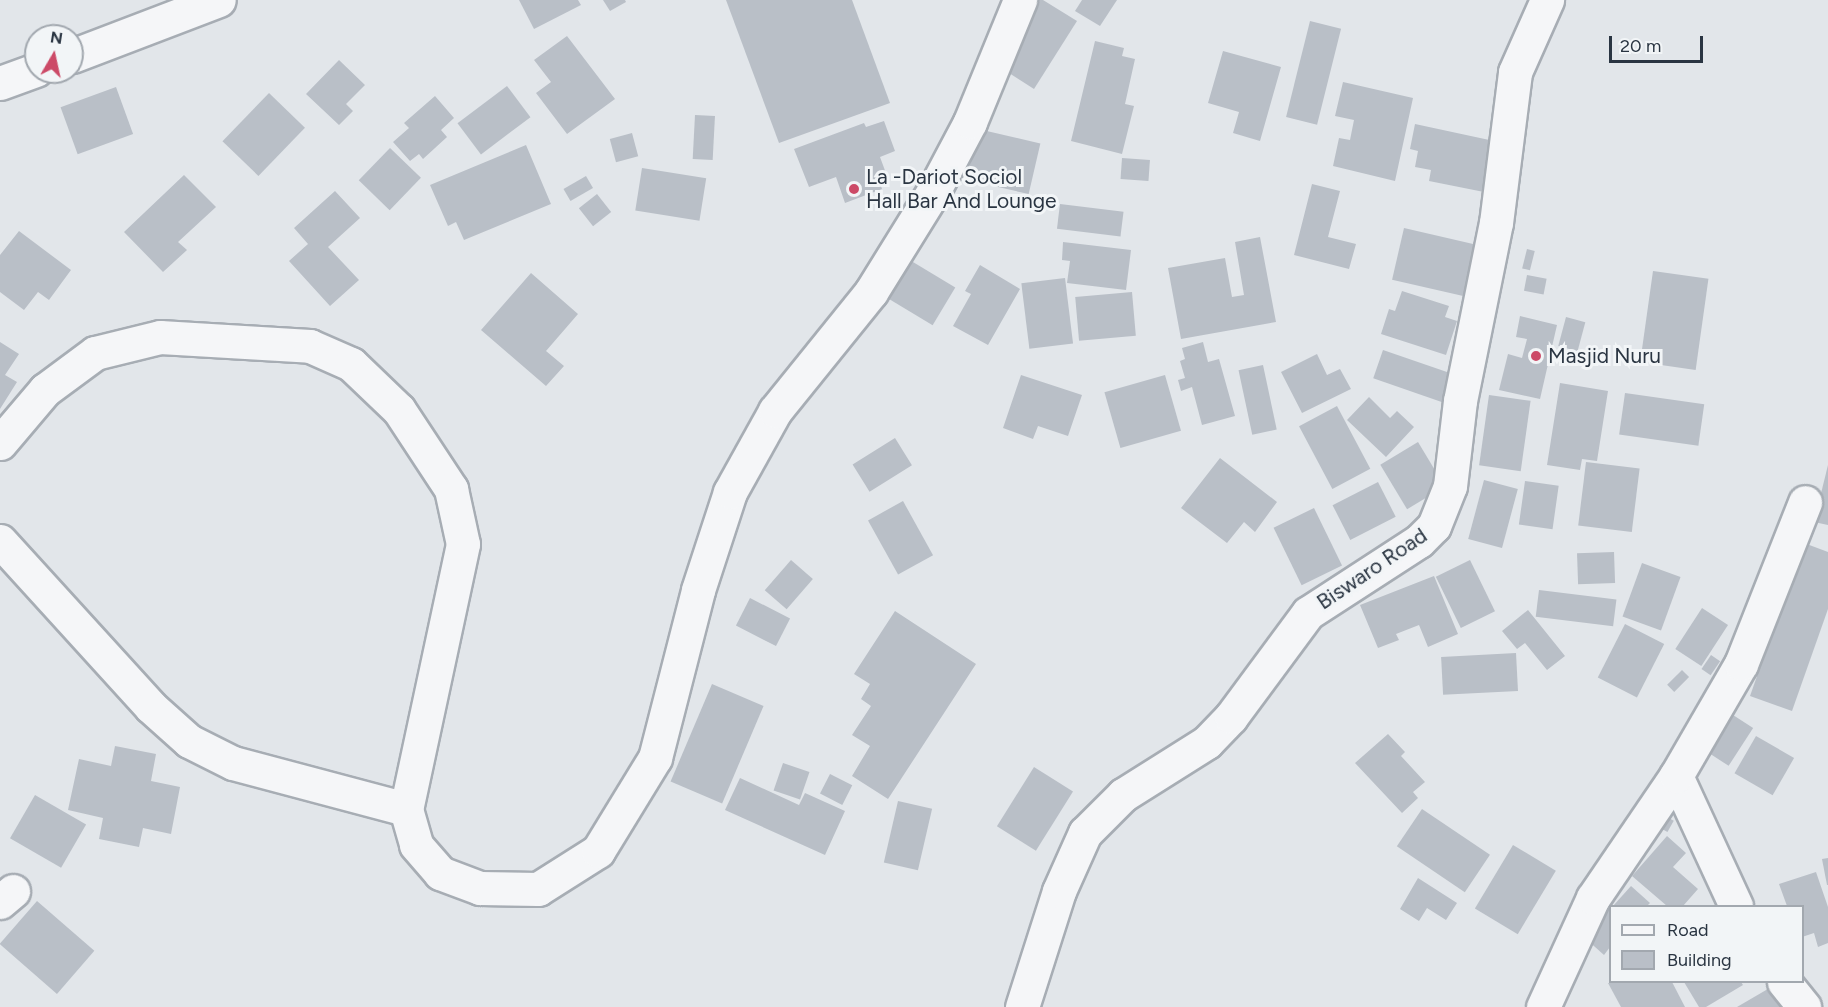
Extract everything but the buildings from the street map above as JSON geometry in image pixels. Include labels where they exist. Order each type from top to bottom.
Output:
[{"type":"street","points":[[84,51],[219,0]]},
{"type":"street","points":[[0,443],[45,390],[95,353],[160,337],[310,346],[351,364],[399,410],[451,489],[463,544],[406,809],[416,845],[440,873],[480,888],[538,889],[598,851],[655,758],[698,590],[730,492],[775,411],[871,292],[933,192],[970,122],[1020,0]]},
{"type":"street","name":"Biswaro Road","points":[[1022,1007],[1059,891],[1085,833],[1122,795],[1207,742],[1231,717],[1308,613],[1339,590],[1419,541],[1434,526],[1450,486],[1460,401],[1496,223],[1515,72],[1547,0]]},
{"type":"street","points":[[0,84],[24,75]]},
{"type":"street","points":[[1544,1007],[1593,898],[1676,776],[1741,664],[1804,502]]},
{"type":"street","points":[[0,541],[151,707],[189,741],[233,763],[406,809]]},
{"type":"street","points":[[1676,776],[1736,905]]},
{"type":"street","points":[[1786,983],[1804,1007]]},
{"type":"place","name":"La -Dariot Sociol Hall Bar And Lounge","points":[[854,189]]},
{"type":"place","name":"Masjid Nuru","points":[[1536,356]]}]
